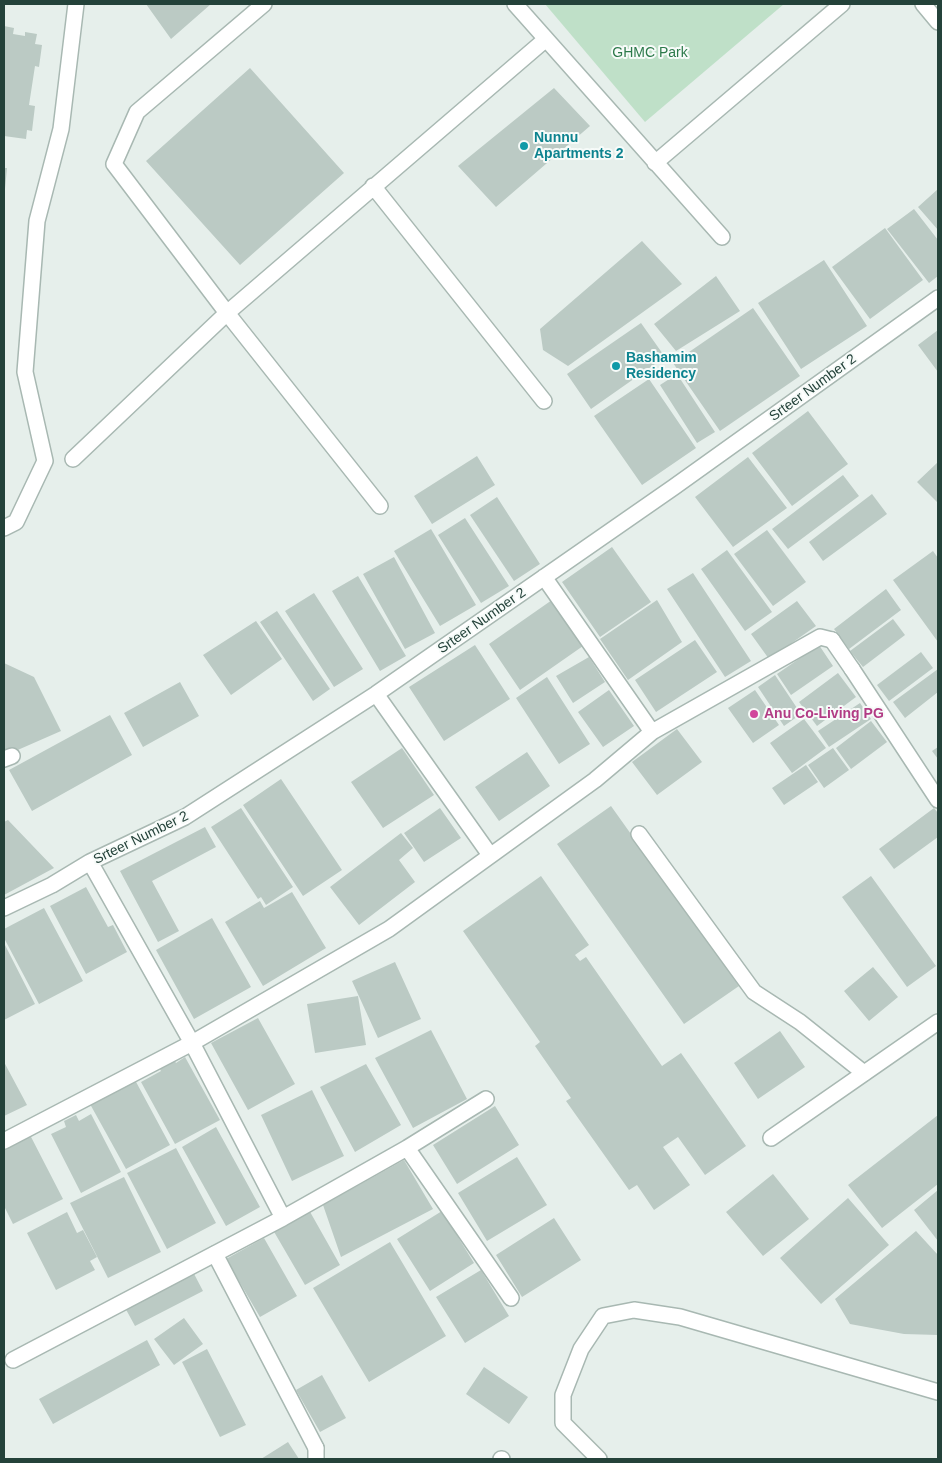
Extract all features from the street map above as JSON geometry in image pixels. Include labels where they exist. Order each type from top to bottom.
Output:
[{"type":"street","points":[[4,528],[16,522],[45,461],[25,372],[37,221],[61,129],[76,4]]},
{"type":"street","points":[[264,4],[137,112],[114,164],[227,313],[380,506]]},
{"type":"street","points":[[515,4],[722,237]]},
{"type":"street","points":[[655,163],[842,4]]},
{"type":"street","points":[[922,4],[938,22]]},
{"type":"street","points":[[73,459],[227,313],[546,38]]},
{"type":"street","points":[[373,186],[544,401]]},
{"type":"street","name":"Srteer Number 2","points":[[4,908],[52,885],[90,862],[184,817],[376,694],[674,487],[938,298]]},
{"type":"street","points":[[544,577],[652,732]]},
{"type":"street","points":[[4,1141],[192,1043],[389,929],[595,780],[652,732],[820,637],[832,640],[938,800]]},
{"type":"street","points":[[376,694],[490,856]]},
{"type":"street","points":[[640,834],[754,992],[800,1022],[864,1073]]},
{"type":"street","points":[[90,862],[192,1043],[283,1218]]},
{"type":"street","points":[[770,1138],[938,1022]]},
{"type":"street","points":[[8,1357],[283,1218],[407,1148],[486,1099]]},
{"type":"street","points":[[407,1148],[511,1298]]},
{"type":"street","points":[[215,1254],[316,1454]]},
{"type":"street","points":[[599,1459],[563,1423],[562,1396],[581,1349],[603,1316],[634,1310],[680,1317],[938,1392]]},
{"type":"green space","name":"GHMC Park","points":[[545,4],[784,4],[645,122]]},
{"type":"building","points":[[146,4],[211,4],[171,39]]},
{"type":"building","points":[[4,26],[14,28],[13,34],[25,36],[25,32],[37,34],[35,44],[42,45],[39,67],[35,66],[29,105],[35,106],[32,131],[27,130],[26,139],[4,136]]},
{"type":"building","points":[[250,68],[344,173],[240,265],[146,161]]},
{"type":"building","name":"Nunnu Apartments 2","points":[[554,88],[590,126],[496,207],[458,166]]},
{"type":"building","points":[[4,168],[7,168],[5,189],[4,189]]},
{"type":"building","points":[[938,189],[938,230],[918,207]]},
{"type":"building","points":[[914,209],[938,240],[938,276],[929,283],[887,229]]},
{"type":"building","points":[[885,228],[923,280],[870,319],[832,267]]},
{"type":"building","points":[[642,241],[682,284],[568,366],[543,350],[540,329]]},
{"type":"building","points":[[824,260],[867,326],[801,369],[758,303]]},
{"type":"building","points":[[716,276],[740,311],[676,351],[654,324]]},
{"type":"building","points":[[753,308],[800,376],[720,431],[673,363]]},
{"type":"building","name":"Bashamim Residency","points":[[641,323],[665,357],[591,409],[567,374]]},
{"type":"building","points":[[938,330],[938,372],[918,345]]},
{"type":"building","points":[[677,374],[715,432],[697,443],[660,385]]},
{"type":"building","points":[[649,379],[696,448],[642,485],[594,416]]},
{"type":"building","points":[[808,411],[848,464],[792,506],[752,453]]},
{"type":"building","points":[[477,456],[495,485],[432,524],[414,496]]},
{"type":"building","points":[[748,457],[787,508],[733,547],[695,497]]},
{"type":"building","points":[[938,462],[938,503],[917,482]]},
{"type":"building","points":[[843,475],[859,496],[788,549],[772,529]]},
{"type":"building","points":[[872,494],[887,514],[823,561],[809,542]]},
{"type":"building","points":[[497,497],[540,564],[514,581],[470,515]]},
{"type":"building","points":[[465,518],[509,586],[481,603],[438,535]]},
{"type":"building","points":[[431,529],[476,605],[440,626],[394,551]]},
{"type":"building","points":[[767,530],[806,582],[773,606],[734,554]]},
{"type":"building","points":[[612,547],[651,602],[600,637],[562,582]]},
{"type":"building","points":[[727,550],[772,612],[745,631],[701,569]]},
{"type":"building","points":[[933,551],[938,558],[938,642],[893,580]]},
{"type":"building","points":[[394,557],[435,633],[405,649],[363,574]]},
{"type":"building","points":[[693,573],[751,661],[725,677],[667,589]]},
{"type":"building","points":[[358,576],[406,656],[380,671],[332,591]]},
{"type":"building","points":[[886,589],[901,610],[849,649],[834,629]]},
{"type":"building","points":[[314,593],[363,669],[334,687],[285,611]]},
{"type":"building","points":[[552,600],[583,646],[520,690],[489,644]]},
{"type":"building","points":[[657,600],[682,642],[628,680],[600,639]]},
{"type":"building","points":[[797,601],[816,626],[769,659],[751,634]]},
{"type":"building","points":[[277,611],[330,689],[313,701],[260,622]]},
{"type":"building","points":[[893,619],[905,635],[863,667],[850,651]]},
{"type":"building","points":[[256,621],[282,659],[231,695],[203,655]]},
{"type":"building","points":[[695,640],[717,672],[656,712],[635,680]]},
{"type":"building","points":[[475,645],[510,699],[444,741],[409,687]]},
{"type":"building","points":[[819,645],[833,666],[791,695],[777,674]]},
{"type":"building","points":[[921,652],[933,668],[889,701],[877,685]]},
{"type":"building","points":[[589,657],[605,682],[573,703],[556,676]]},
{"type":"building","points":[[4,663],[34,677],[61,731],[4,756]]},
{"type":"building","points":[[938,669],[938,692],[905,718],[893,702]]},
{"type":"building","points":[[838,673],[856,697],[817,726],[799,702]]},
{"type":"building","points":[[775,675],[801,714],[784,726],[758,687]]},
{"type":"building","points":[[547,677],[590,744],[559,764],[516,698]]},
{"type":"building","points":[[180,682],[199,716],[143,747],[124,713]]},
{"type":"building","points":[[609,690],[634,726],[603,747],[578,712]]},
{"type":"building","points":[[755,690],[779,725],[753,743],[728,708]]},
{"type":"building","points":[[860,703],[871,719],[829,747],[818,731]]},
{"type":"building","points":[[110,715],[132,755],[32,811],[9,770]]},
{"type":"building","points":[[804,719],[826,748],[792,773],[770,743]]},
{"type":"building","points":[[871,721],[887,742],[851,769],[836,748]]},
{"type":"building","points":[[677,729],[702,762],[657,795],[632,762]]},
{"type":"building","points":[[938,747],[938,759],[932,751]]},
{"type":"building","points":[[402,748],[434,795],[383,828],[351,782]]},
{"type":"building","points":[[833,748],[849,770],[824,788],[808,765]]},
{"type":"building","points":[[527,752],[550,786],[499,821],[475,787]]},
{"type":"building","points":[[806,765],[818,782],[784,805],[772,788]]},
{"type":"building","points":[[281,779],[342,870],[303,896],[243,805]]},
{"type":"building","points":[[611,806],[739,986],[684,1024],[557,844]]},
{"type":"building","points":[[241,808],[293,887],[266,905],[261,897],[258,899],[211,827]]},
{"type":"building","points":[[440,808],[461,838],[424,862],[404,833]]},
{"type":"building","points":[[934,808],[938,813],[938,837],[894,869],[879,849]]},
{"type":"building","points":[[8,820],[54,868],[4,895],[4,822]]},
{"type":"building","points":[[205,827],[216,847],[152,881],[179,931],[158,942],[120,871]]},
{"type":"building","points":[[401,833],[413,848],[399,860],[415,882],[359,925],[330,887]]},
{"type":"building","points":[[541,876],[589,945],[575,955],[580,961],[586,957],[662,1066],[681,1053],[746,1146],[705,1175],[678,1137],[663,1147],[690,1185],[654,1210],[637,1185],[629,1190],[566,1101],[571,1098],[535,1046],[540,1042],[463,931]]},
{"type":"building","points":[[871,876],[936,966],[907,987],[842,897]]},
{"type":"building","points":[[86,887],[108,927],[113,925],[127,952],[86,974],[50,906]]},
{"type":"building","points":[[292,892],[326,948],[263,986],[225,922],[260,901],[264,908]]},
{"type":"building","points":[[44,908],[83,981],[39,1004],[4,938],[4,929]]},
{"type":"building","points":[[212,918],[251,987],[194,1019],[156,950]]},
{"type":"building","points":[[4,943],[35,1004],[4,1020]]},
{"type":"building","points":[[395,962],[421,1019],[378,1038],[352,981]]},
{"type":"building","points":[[873,967],[898,997],[869,1021],[844,991]]},
{"type":"building","points":[[358,996],[366,1045],[315,1053],[307,1004]]},
{"type":"building","points":[[258,1018],[295,1084],[248,1110],[211,1043]]},
{"type":"building","points":[[431,1030],[467,1099],[413,1128],[375,1058]]},
{"type":"building","points":[[780,1031],[805,1067],[758,1099],[734,1063]]},
{"type":"building","points":[[185,1057],[220,1120],[175,1144],[141,1082],[161,1071],[158,1066],[173,1058],[176,1063]]},
{"type":"building","points":[[4,1062],[27,1105],[4,1116]]},
{"type":"building","points":[[366,1064],[401,1125],[355,1152],[320,1087]]},
{"type":"building","points":[[135,1080],[170,1145],[126,1169],[90,1104]]},
{"type":"building","points":[[312,1090],[344,1156],[292,1181],[261,1115]]},
{"type":"building","points":[[495,1106],[519,1145],[457,1184],[433,1145]]},
{"type":"building","points":[[91,1114],[121,1172],[81,1193],[51,1134],[66,1127],[64,1121],[76,1115],[79,1121]]},
{"type":"building","points":[[938,1115],[938,1184],[882,1228],[848,1185]]},
{"type":"building","points":[[216,1127],[260,1207],[226,1226],[182,1147]]},
{"type":"building","points":[[29,1133],[63,1199],[13,1224],[4,1206],[4,1145]]},
{"type":"building","points":[[176,1148],[216,1223],[167,1249],[127,1173]]},
{"type":"building","points":[[517,1157],[547,1205],[487,1241],[458,1193]]},
{"type":"building","points":[[404,1160],[433,1209],[341,1257],[323,1205]]},
{"type":"building","points":[[773,1174],[809,1219],[763,1256],[726,1212]]},
{"type":"building","points":[[124,1177],[161,1252],[108,1278],[70,1203]]},
{"type":"building","points":[[938,1190],[938,1241],[914,1210]]},
{"type":"building","points":[[848,1198],[889,1245],[821,1304],[780,1258]]},
{"type":"building","points":[[309,1210],[340,1265],[305,1285],[273,1230]]},
{"type":"building","points":[[442,1211],[474,1263],[430,1291],[397,1239]]},
{"type":"building","points":[[67,1212],[77,1233],[83,1230],[97,1257],[90,1261],[95,1270],[56,1290],[27,1233]]},
{"type":"building","points":[[554,1218],[581,1260],[522,1297],[496,1255]]},
{"type":"building","points":[[916,1231],[938,1255],[938,1335],[904,1334],[850,1324],[835,1299]]},
{"type":"building","points":[[264,1238],[297,1296],[260,1317],[226,1259]]},
{"type":"building","points":[[390,1242],[446,1336],[369,1382],[313,1288]]},
{"type":"building","points":[[192,1270],[203,1291],[135,1326],[123,1304]]},
{"type":"building","points":[[481,1270],[509,1316],[465,1343],[436,1297]]},
{"type":"building","points":[[184,1318],[203,1344],[174,1365],[154,1339]]},
{"type":"building","points":[[147,1340],[160,1365],[53,1424],[39,1399]]},
{"type":"building","points":[[207,1349],[246,1425],[220,1437],[182,1362]]},
{"type":"building","points":[[484,1367],[528,1397],[509,1424],[466,1394]]},
{"type":"building","points":[[322,1375],[346,1418],[320,1432],[296,1390]]},
{"type":"building","points":[[288,1442],[299,1459],[261,1459]]},
{"type":"place","name":"Nunnu Apartments 2","points":[[524,146]]},
{"type":"place","name":"Bashamim Residency","points":[[616,366]]},
{"type":"place","name":"Anu Co-Living PG","points":[[754,714]]}]
